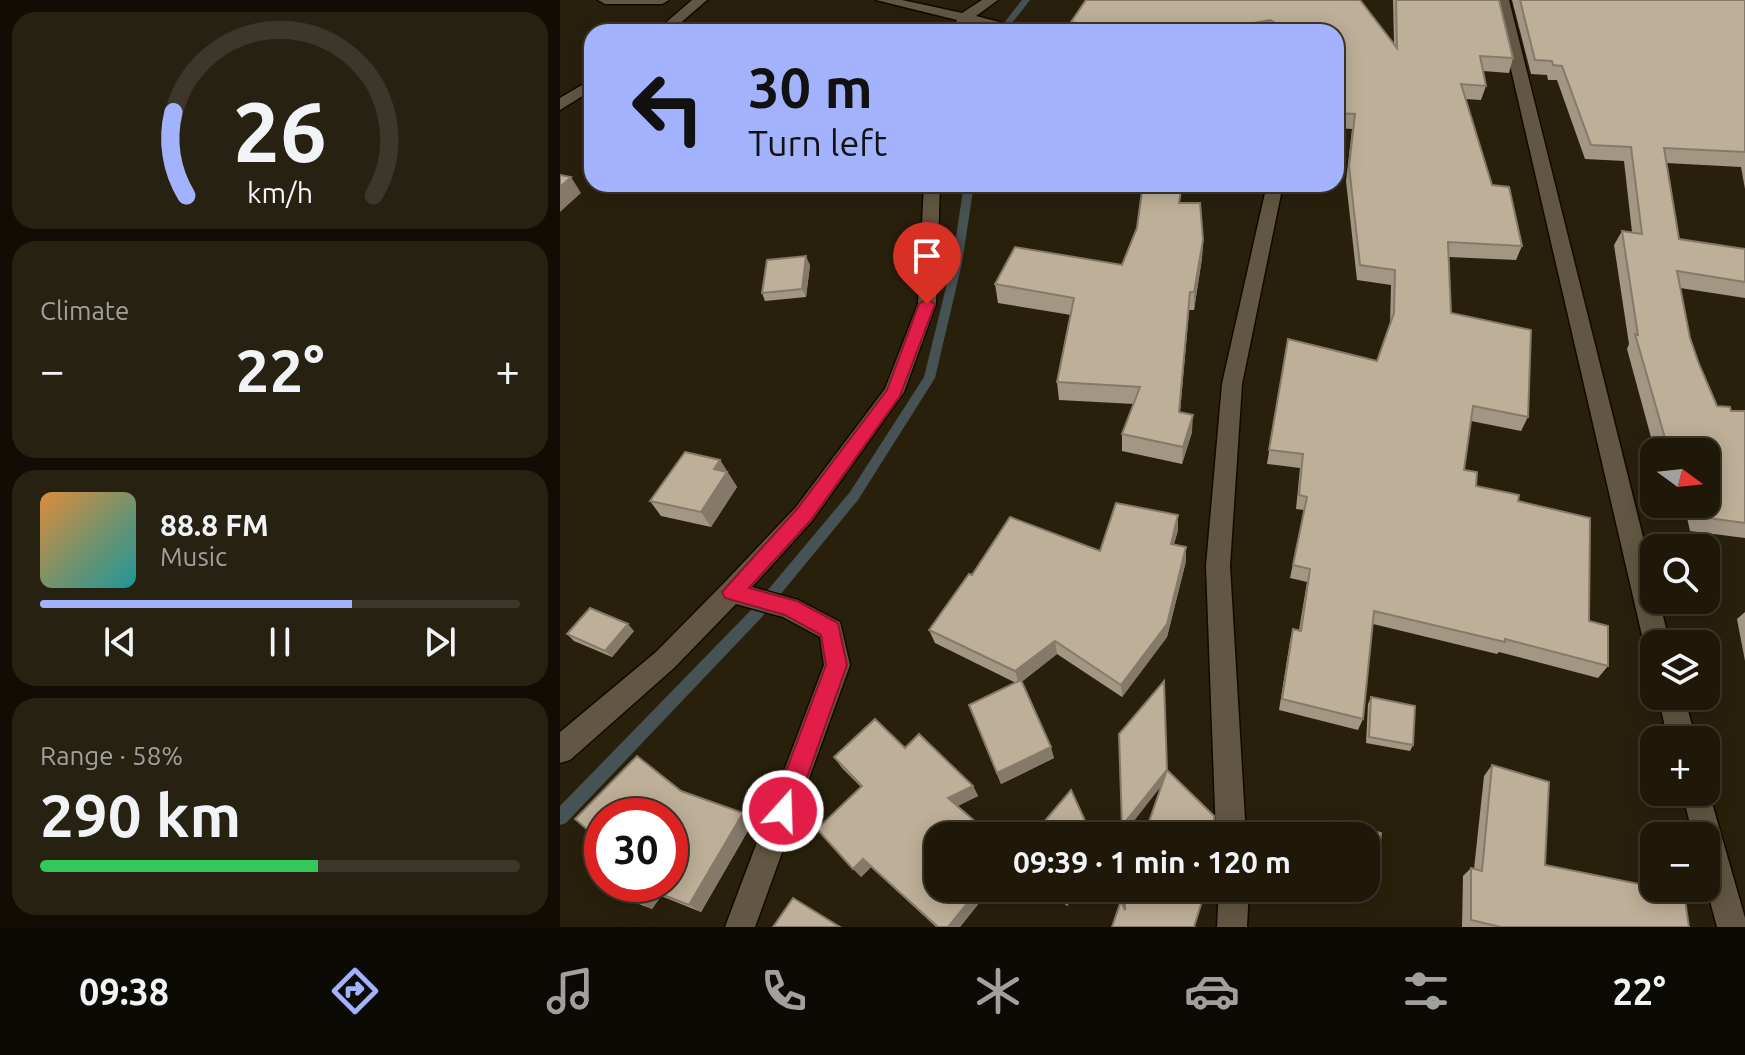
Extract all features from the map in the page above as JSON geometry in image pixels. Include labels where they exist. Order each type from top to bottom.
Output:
[{"type":"street","points":[[605,0],[662,0]]},
{"type":"street","points":[[672,24],[700,0]]},
{"type":"street","points":[[883,0],[996,24]]},
{"type":"street","points":[[962,24],[965,17],[991,0]]},
{"type":"street","points":[[1502,0],[1654,630]]},
{"type":"street","points":[[560,105],[584,88]]},
{"type":"street","points":[[560,750],[665,660],[732,592],[804,514],[894,392],[927,304],[932,192]]},
{"type":"street","points":[[1230,822],[1218,566],[1232,384],[1273,192]]},
{"type":"street","points":[[732,592],[789,608],[831,630],[837,665],[740,927]]},
{"type":"street","points":[[1700,806],[1732,927]]},
{"type":"street","points":[[1232,927],[1233,902]]},
{"type":"building","points":[[1086,0],[1360,0],[1397,48],[1396,0],[1499,0],[1513,58],[1480,56],[1486,86],[1461,84],[1492,185],[1509,187],[1522,246],[1448,242],[1451,313],[1531,330],[1528,417],[1473,406],[1464,470],[1477,472],[1476,486],[1519,495],[1518,501],[1590,518],[1589,621],[1608,626],[1608,666],[1505,639],[1505,642],[1374,611],[1363,719],[1282,699],[1293,629],[1301,631],[1310,569],[1293,565],[1307,497],[1299,495],[1303,454],[1269,450],[1288,339],[1377,361],[1394,313],[1395,270],[1360,265],[1349,166],[1355,114],[1344,113],[1344,24],[1277,24],[1270,20],[1248,24],[1071,22]]},
{"type":"building","points":[[1520,0],[1745,0],[1745,152],[1664,148],[1679,239],[1745,249],[1745,282],[1677,271],[1690,338],[1717,406],[1730,407],[1731,411],[1745,411],[1745,523],[1708,518],[1720,518],[1720,438],[1665,438],[1635,334],[1638,335],[1622,231],[1642,234],[1631,147],[1591,145],[1562,66],[1553,65],[1552,61],[1535,60]]},
{"type":"building","points":[[560,175],[571,177],[560,187]]},
{"type":"building","points":[[1142,192],[1181,192],[1179,203],[1200,203],[1203,240],[1194,292],[1190,292],[1179,412],[1193,415],[1183,447],[1122,434],[1140,387],[1057,382],[1074,298],[995,284],[1015,247],[1122,265],[1137,228]]},
{"type":"building","points":[[806,256],[802,289],[762,293],[767,260]]},
{"type":"building","points":[[685,452],[720,460],[714,469],[727,472],[701,512],[650,501]]},
{"type":"building","points":[[1116,503],[1178,515],[1171,544],[1186,547],[1167,624],[1121,685],[1055,641],[1015,671],[929,630],[969,574],[972,575],[1010,517],[1100,551]]},
{"type":"building","points":[[590,608],[628,624],[605,651],[567,634]]},
{"type":"building","points":[[1021,680],[1051,747],[997,773],[969,705]]},
{"type":"building","points":[[1164,681],[1167,770],[1125,822],[1122,822],[1119,734]]},
{"type":"building","points":[[1371,697],[1415,706],[1413,745],[1369,737]]},
{"type":"building","points":[[875,719],[905,748],[919,734],[973,786],[948,798],[976,822],[924,822],[924,902],[969,902],[948,927],[938,927],[863,859],[853,869],[817,829],[862,786],[834,757]]},
{"type":"building","points":[[637,756],[681,791],[743,813],[689,905],[681,902],[688,902],[688,798],[596,798]]},
{"type":"building","points":[[1492,765],[1549,782],[1545,865],[1640,884],[1640,902],[1685,902],[1689,927],[1501,927],[1471,920],[1471,868],[1482,871]]},
{"type":"building","points":[[1167,770],[1214,816],[1214,822],[1149,822]]},
{"type":"building","points":[[1071,790],[1086,822],[1044,822]]},
{"type":"building","points":[[584,810],[584,827],[575,819]]},
{"type":"building","points":[[793,898],[840,927],[773,927]]},
{"type":"building","points":[[1121,902],[1125,910],[1125,902],[1202,902],[1194,927],[1112,927]]},
{"type":"waterway","points":[[1007,24],[1026,0]]},
{"type":"waterway","points":[[560,817],[756,614],[854,496],[929,378],[957,263],[968,192]]},
{"type":"route","points":[[783,811],[837,665],[831,630],[789,608],[732,592],[804,514],[894,392],[927,304]]}]
